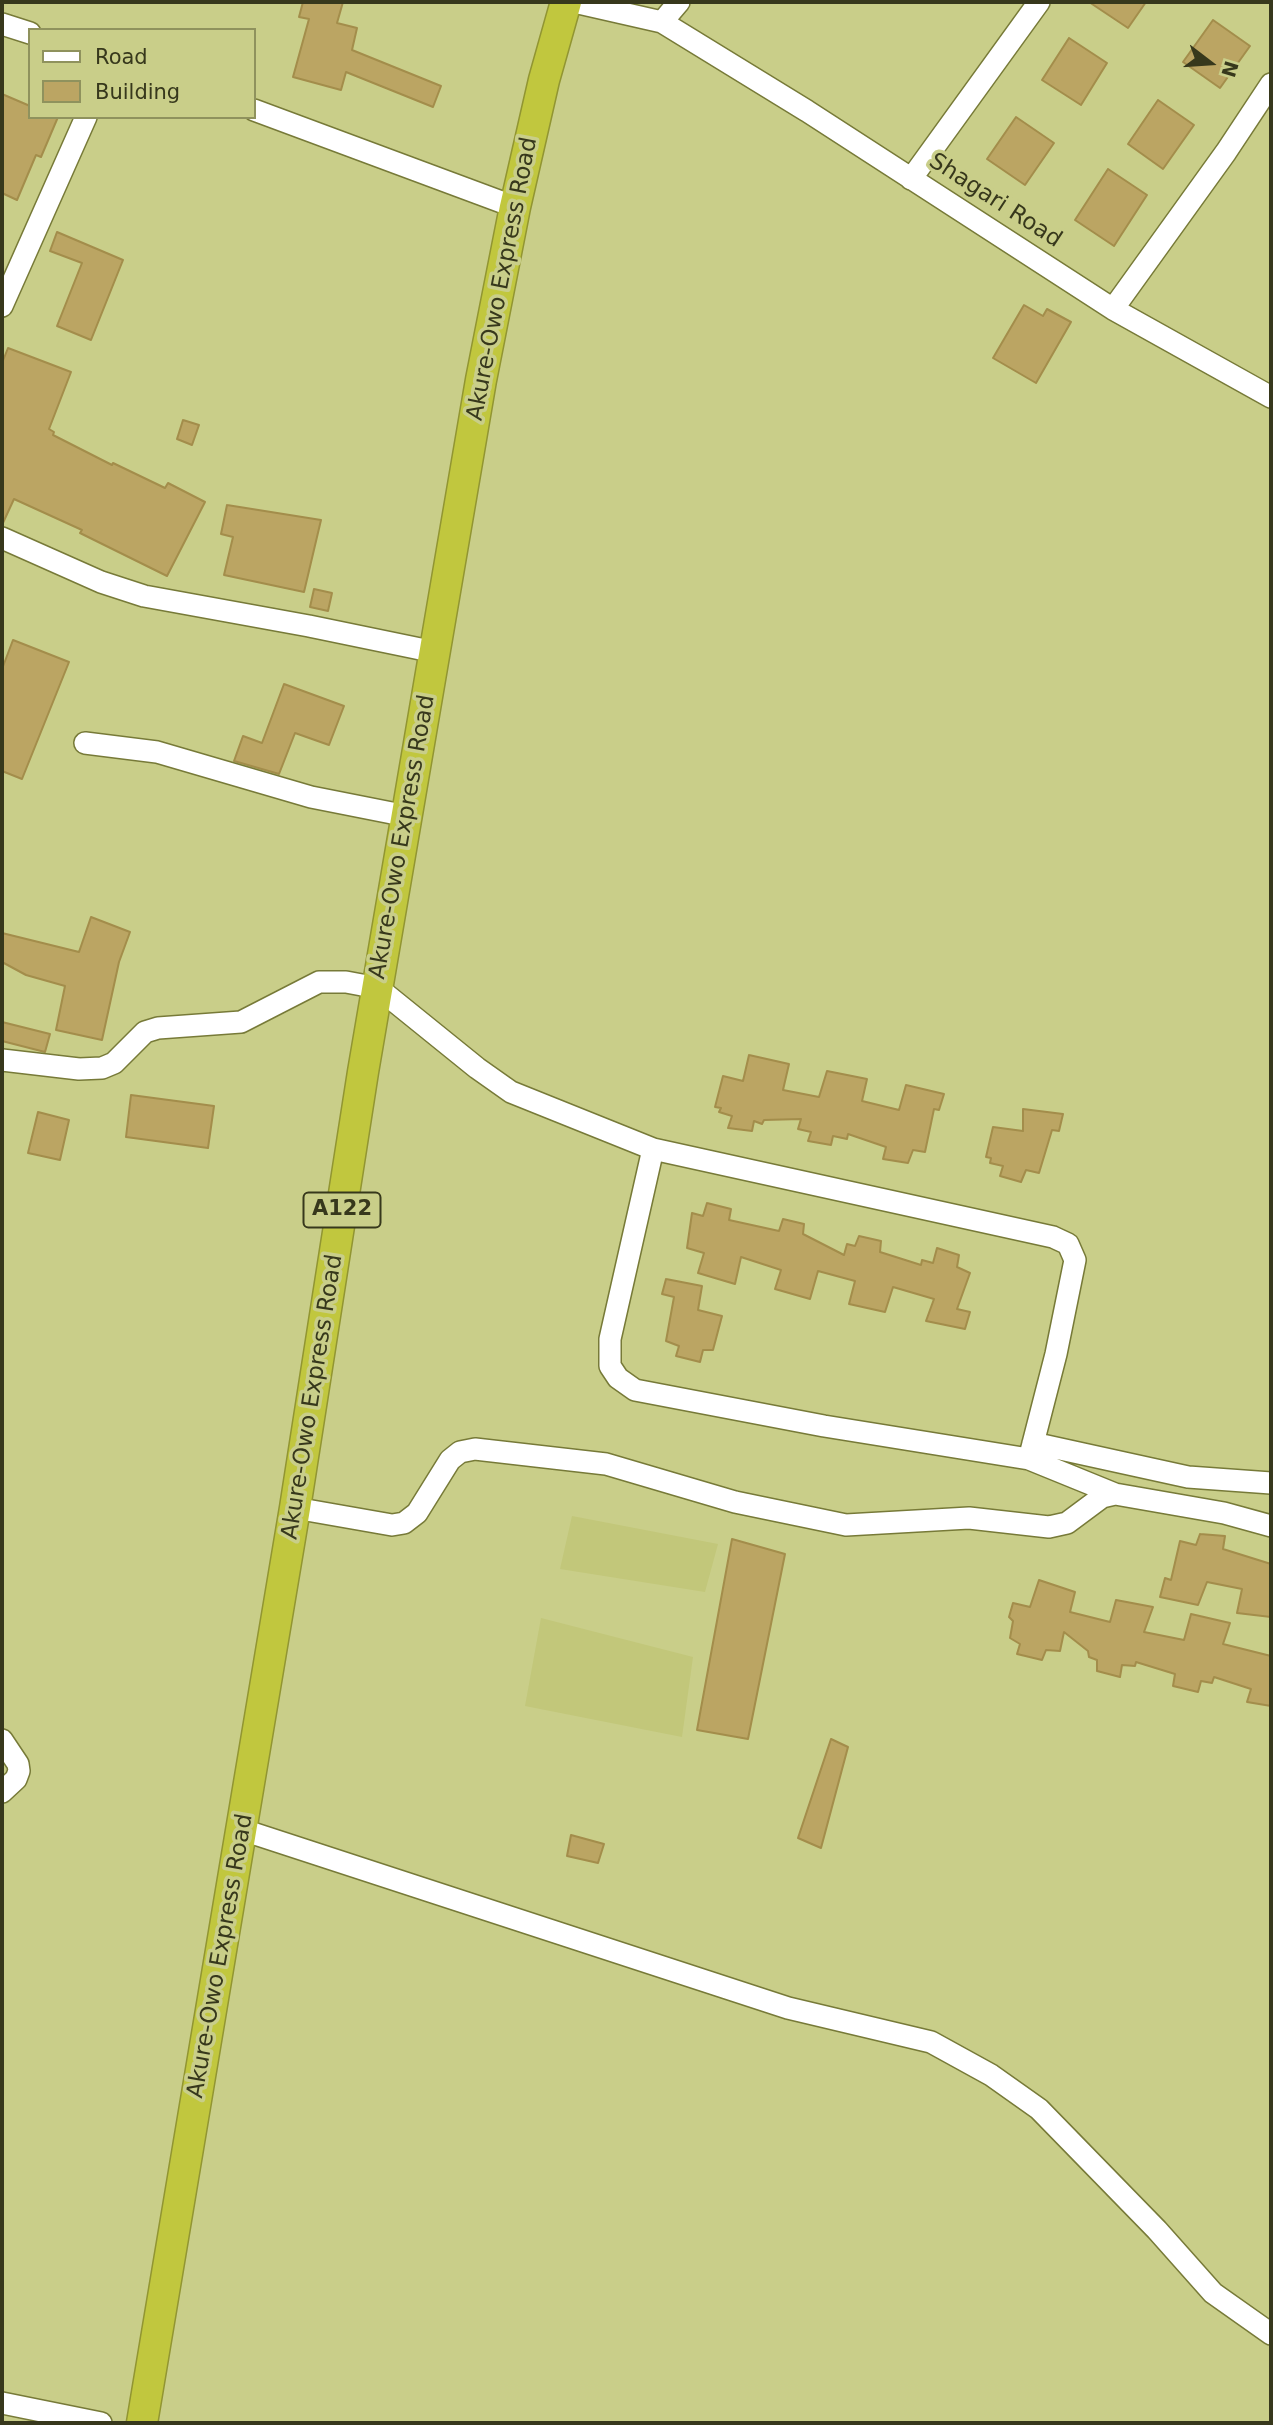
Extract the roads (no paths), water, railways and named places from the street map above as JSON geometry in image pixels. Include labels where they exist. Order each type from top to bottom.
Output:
[{"type":"highway","name":"Akure-Owo Express Road","points":[[142,2423],[296,1508],[377,988],[481,380],[515,207],[544,80],[566,2]]},
{"type":"street","name":"Shagari Road","points":[[574,2],[662,22],[807,110],[1113,309],[1271,397]]},
{"type":"street","points":[[662,22],[679,2]]},
{"type":"street","points":[[911,179],[1039,2]]},
{"type":"street","points":[[2,24],[28,32]]},
{"type":"street","points":[[1113,309],[1271,85]]},
{"type":"street","points":[[256,111],[515,207]]},
{"type":"street","points":[[2,306],[85,119]]},
{"type":"street","points":[[2,538],[101,582],[144,596],[435,652]]},
{"type":"street","points":[[85,743],[157,752],[311,797],[407,816]]},
{"type":"street","points":[[2,1060],[79,1069],[102,1068],[114,1063],[145,1032],[158,1028],[241,1022],[318,982],[346,982],[377,988],[511,1092],[653,1149],[1053,1237],[1068,1244],[1075,1260],[1056,1354],[1031,1451]]},
{"type":"street","points":[[653,1149],[610,1339],[610,1366],[618,1378],[635,1390],[824,1426],[1031,1451],[1188,1477],[1271,1483]]},
{"type":"street","points":[[296,1508],[392,1525],[404,1523],[417,1514],[450,1461],[460,1452],[475,1449],[606,1464],[735,1503],[846,1525],[969,1518],[1049,1527],[1066,1523],[1102,1497],[1115,1494]]},
{"type":"street","points":[[1031,1451],[1115,1494],[1224,1513],[1271,1525]]},
{"type":"street","points":[[2,1740],[18,1764],[19,1771],[16,1779],[2,1792]]},
{"type":"street","points":[[243,1830],[788,2008],[931,2042],[991,2075],[1040,2109],[1157,2230],[1213,2293],[1271,2334]]},
{"type":"street","points":[[2,2403],[101,2423]]}]
